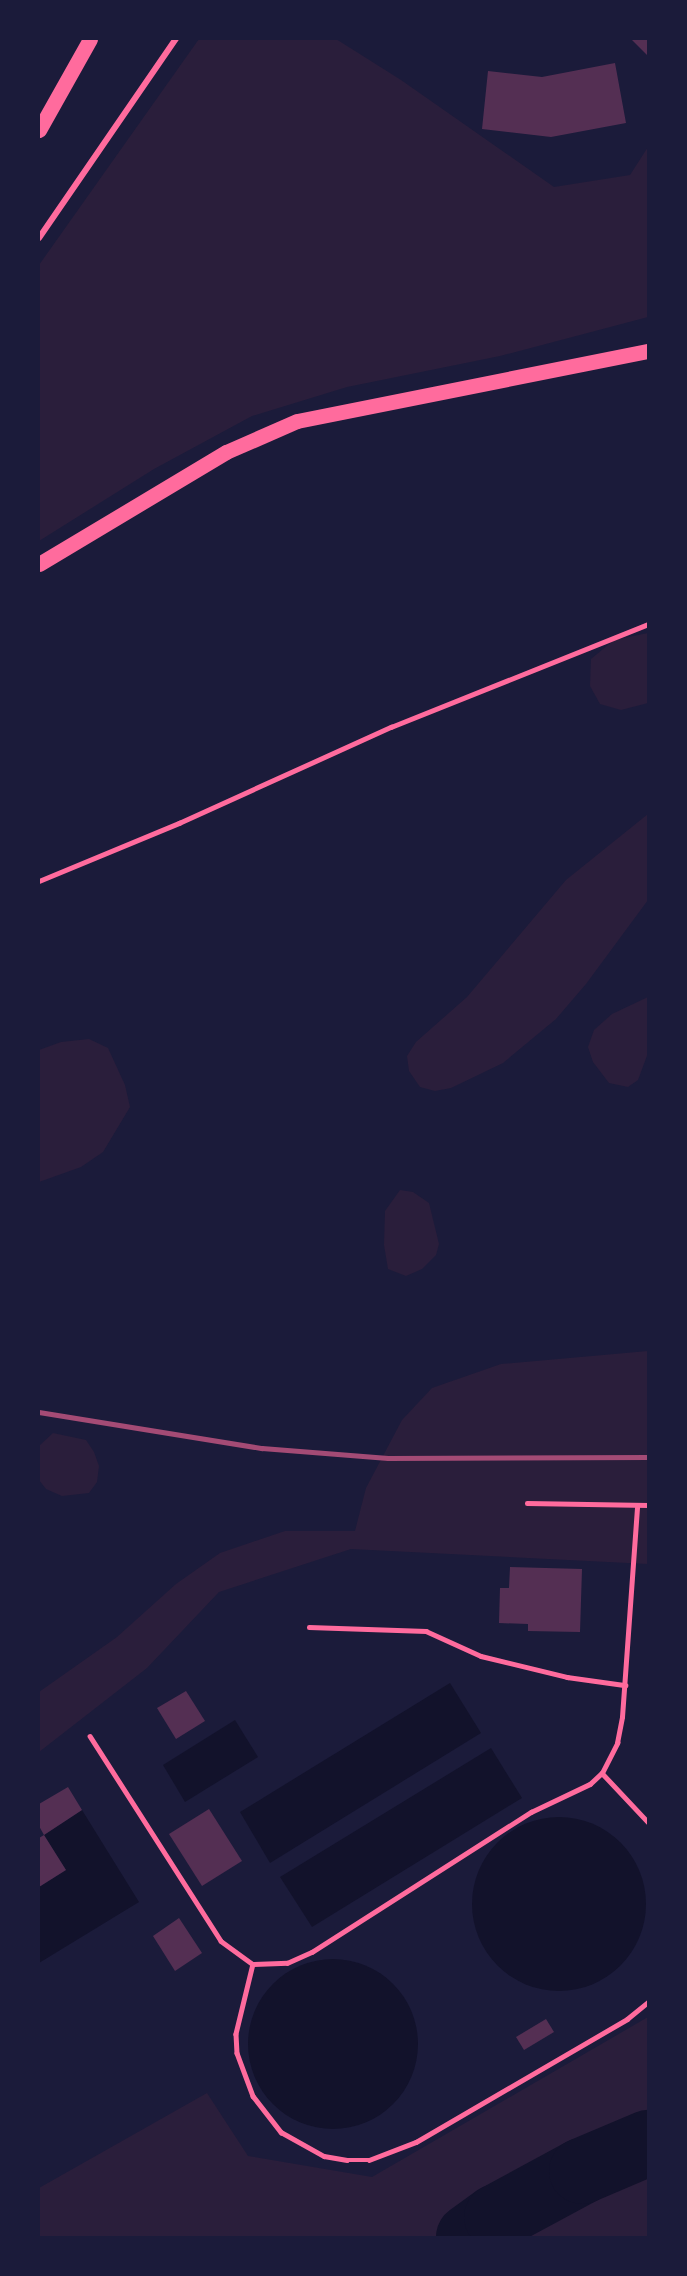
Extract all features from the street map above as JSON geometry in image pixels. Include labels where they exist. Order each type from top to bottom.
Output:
[{"type":"main road","points":[[39,130],[90,39]]},
{"type":"main road","points":[[39,564],[226,452],[297,421],[648,351]]},
{"type":"street","points":[[39,238],[176,39]]},
{"type":"lane","points":[[39,881],[179,823],[391,726],[648,624]]},
{"type":"lane","points":[[527,1503],[648,1505]]},
{"type":"lane","points":[[90,1736],[221,1941],[253,1964],[287,1963],[312,1952],[531,1812],[590,1784],[602,1773],[617,1743],[625,1684],[637,1506]]},
{"type":"lane","points":[[309,1627],[426,1631],[481,1656],[567,1677],[625,1684]]},
{"type":"lane","points":[[602,1773],[648,1822]]},
{"type":"lane","points":[[253,1964],[236,2034],[237,2053],[253,2096],[281,2132],[324,2156],[347,2160],[369,2160],[416,2142],[627,2019],[648,2002]]},
{"type":"shaded area","points":[[199,39],[336,39],[401,80],[554,187],[630,175],[648,147],[648,317],[500,356],[347,387],[252,416],[154,469],[39,541],[39,265]]},
{"type":"shaded area","points":[[648,633],[648,703],[621,710],[600,704],[590,686],[591,659],[614,640]]},
{"type":"shaded area","points":[[648,814],[648,900],[586,984],[556,1019],[503,1063],[451,1088],[435,1091],[420,1087],[409,1071],[407,1056],[416,1042],[467,997],[566,880]]},
{"type":"shaded area","points":[[648,997],[648,1053],[638,1080],[628,1087],[609,1083],[593,1062],[588,1047],[594,1030],[612,1014]]},
{"type":"shaded area","points":[[89,1039],[108,1048],[125,1085],[130,1107],[103,1152],[81,1167],[39,1182],[39,1050],[61,1042]]},
{"type":"shaded area","points":[[400,1190],[413,1192],[429,1203],[439,1244],[436,1255],[422,1269],[406,1276],[388,1269],[384,1245],[385,1211]]},
{"type":"shaded area","points":[[648,1351],[648,1564],[351,1549],[219,1592],[147,1668],[39,1752],[39,1692],[117,1637],[176,1584],[220,1553],[285,1531],[355,1531],[366,1488],[402,1420],[432,1388],[501,1364]]},
{"type":"shaded area","points":[[53,1433],[86,1440],[94,1452],[99,1466],[97,1482],[89,1493],[62,1496],[46,1489],[39,1480],[39,1446]]},
{"type":"shaded area","points":[[450,1683],[481,1733],[270,1863],[240,1812]]},
{"type":"shaded area","points":[[235,1720],[258,1757],[185,1802],[163,1765]]},
{"type":"shaded area","points":[[491,1748],[522,1798],[312,1927],[280,1877]]},
{"type":"shaded area","points":[[82,1810],[139,1902],[39,1963],[39,1887],[66,1870],[44,1835]]},
{"type":"shaded area","points":[[559,1817],[592,1824],[621,1842],[639,1871],[646,1904],[639,1937],[621,1966],[592,1984],[559,1991],[526,1984],[497,1966],[479,1937],[472,1904],[479,1871],[497,1842],[526,1824]]},
{"type":"shaded area","points":[[333,1959],[365,1966],[380,1973],[393,1984],[404,1997],[411,2012],[418,2044],[411,2076],[404,2091],[393,2104],[380,2115],[365,2122],[333,2129],[301,2122],[286,2115],[273,2104],[262,2091],[255,2076],[248,2044],[255,2012],[262,1997],[273,1984],[286,1973],[301,1966]]},
{"type":"shaded area","points":[[648,2017],[648,2237],[39,2237],[39,2188],[207,2093],[248,2156],[372,2177]]},
{"type":"building","points":[[631,39],[648,39],[648,56]]},
{"type":"building","points":[[615,63],[626,123],[551,137],[482,129],[488,71],[542,77]]},
{"type":"building","points":[[510,1567],[582,1569],[580,1632],[528,1631],[528,1624],[499,1623],[500,1588],[509,1588]]},
{"type":"building","points":[[186,1691],[205,1721],[176,1739],[157,1708]]},
{"type":"building","points":[[68,1787],[82,1810],[44,1835],[39,1826],[39,1804]]},
{"type":"building","points":[[209,1809],[242,1861],[202,1886],[169,1834]]},
{"type":"building","points":[[44,1835],[66,1870],[39,1887],[39,1838]]},
{"type":"building","points":[[179,1918],[202,1953],[175,1971],[153,1936]]},
{"type":"building","points":[[546,2019],[554,2032],[524,2050],[516,2037]]},
{"type":"waterway","points":[[469,2237],[497,2217],[582,2171],[648,2143]]},
{"type":"railway","points":[[39,1412],[262,1448],[388,1458],[648,1457]]}]
